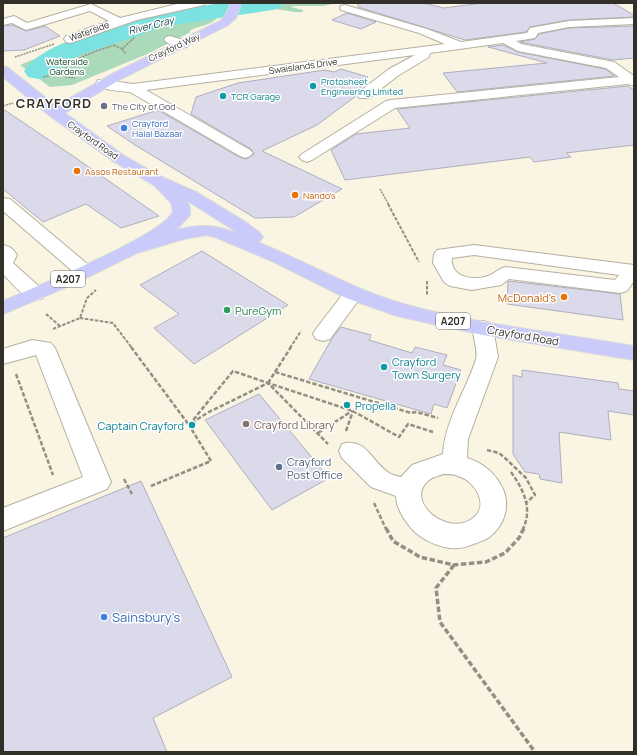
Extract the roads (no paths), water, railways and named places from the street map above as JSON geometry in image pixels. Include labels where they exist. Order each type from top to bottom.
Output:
[{"type":"main road","name":"Crayford Way","points":[[55,113],[77,98],[137,65],[224,23],[230,18],[236,3]]},
{"type":"main road","name":"Crayford Road","points":[[5,71],[55,113],[118,158],[156,180],[192,197],[233,222],[281,258]]},
{"type":"main road","name":"Crayford Way","points":[[12,98],[58,94],[103,84]]},
{"type":"main road","name":"Crayford Road","points":[[133,249],[157,236],[181,216],[182,208],[178,200],[156,180]]},
{"type":"main road","name":"Crayford Road","points":[[133,249],[181,234],[206,230],[219,232],[281,258],[353,294],[404,311],[483,328],[634,353]]},
{"type":"main road","name":"A207","points":[[3,308],[133,249]]},
{"type":"street","points":[[9,8],[20,16],[79,3]]},
{"type":"street","name":"Waterside","points":[[70,39],[117,21],[160,10],[200,3]]},
{"type":"street","points":[[3,22],[14,20],[26,28],[88,5],[117,21]]},
{"type":"street","points":[[345,8],[424,31],[460,45]]},
{"type":"street","name":"Swaislands Drive","points":[[103,84],[116,87],[133,88],[531,36],[534,30],[569,24],[634,21]]},
{"type":"street","points":[[531,36],[546,44],[625,62]]},
{"type":"street","points":[[503,39],[518,47],[610,65],[632,81]]},
{"type":"street","points":[[170,40],[183,44]]},
{"type":"street","points":[[364,95],[394,72],[425,54],[423,50]]},
{"type":"street","points":[[307,157],[391,104],[632,81]]},
{"type":"street","points":[[133,88],[245,153]]},
{"type":"street","points":[[4,204],[84,271]]},
{"type":"street","points":[[3,250],[8,255],[3,264],[36,294]]},
{"type":"street","points":[[474,250],[627,270],[620,287],[505,272],[494,281],[472,284],[457,282],[451,278],[446,259],[474,250]]},
{"type":"street","points":[[323,334],[353,294]]},
{"type":"street","points":[[455,464],[456,439],[488,357],[483,328]]},
{"type":"street","points":[[3,520],[98,482],[44,348],[32,347],[6,356]]},
{"type":"street","points":[[342,443],[380,480],[408,490]]},
{"type":"street","points":[[455,464],[468,468],[488,484],[493,495],[494,507],[491,518],[484,527],[473,533],[460,536],[446,535],[432,530],[421,522],[412,512],[408,501],[408,490],[412,480],[419,472],[430,466],[455,464]]},
{"type":"waterway","name":"River Cray","points":[[38,71],[46,64],[71,50],[156,22],[204,12],[272,3]]},
{"type":"place","name":"Protosheet Engineering Limited","points":[[313,86]]},
{"type":"place","name":"TCR Garage","points":[[223,96]]},
{"type":"place","name":"The City of God","points":[[104,106]]},
{"type":"place","name":"Crayford Halal Bazaar","points":[[124,128]]},
{"type":"place","name":"Assos Restaurant","points":[[77,171]]},
{"type":"place","name":"Nando's","points":[[295,195]]},
{"type":"place","name":"McDonald's","points":[[564,297]]},
{"type":"place","name":"PureGym","points":[[227,310]]},
{"type":"place","name":"Crayford Town Surgery","points":[[384,367]]},
{"type":"place","name":"Propella","points":[[347,405]]},
{"type":"place","name":"Crayford Library","points":[[246,424]]},
{"type":"place","name":"Captain Crayford","points":[[192,425]]},
{"type":"place","name":"Crayford Post Office","points":[[279,467]]},
{"type":"place","name":"Sainsbury's","points":[[104,617]]},
{"type":"district","name":"CRAYFORD","points":[[54,103]]},
{"type":"park label","name":"Waterside Gardens","points":[[67,66]]}]
